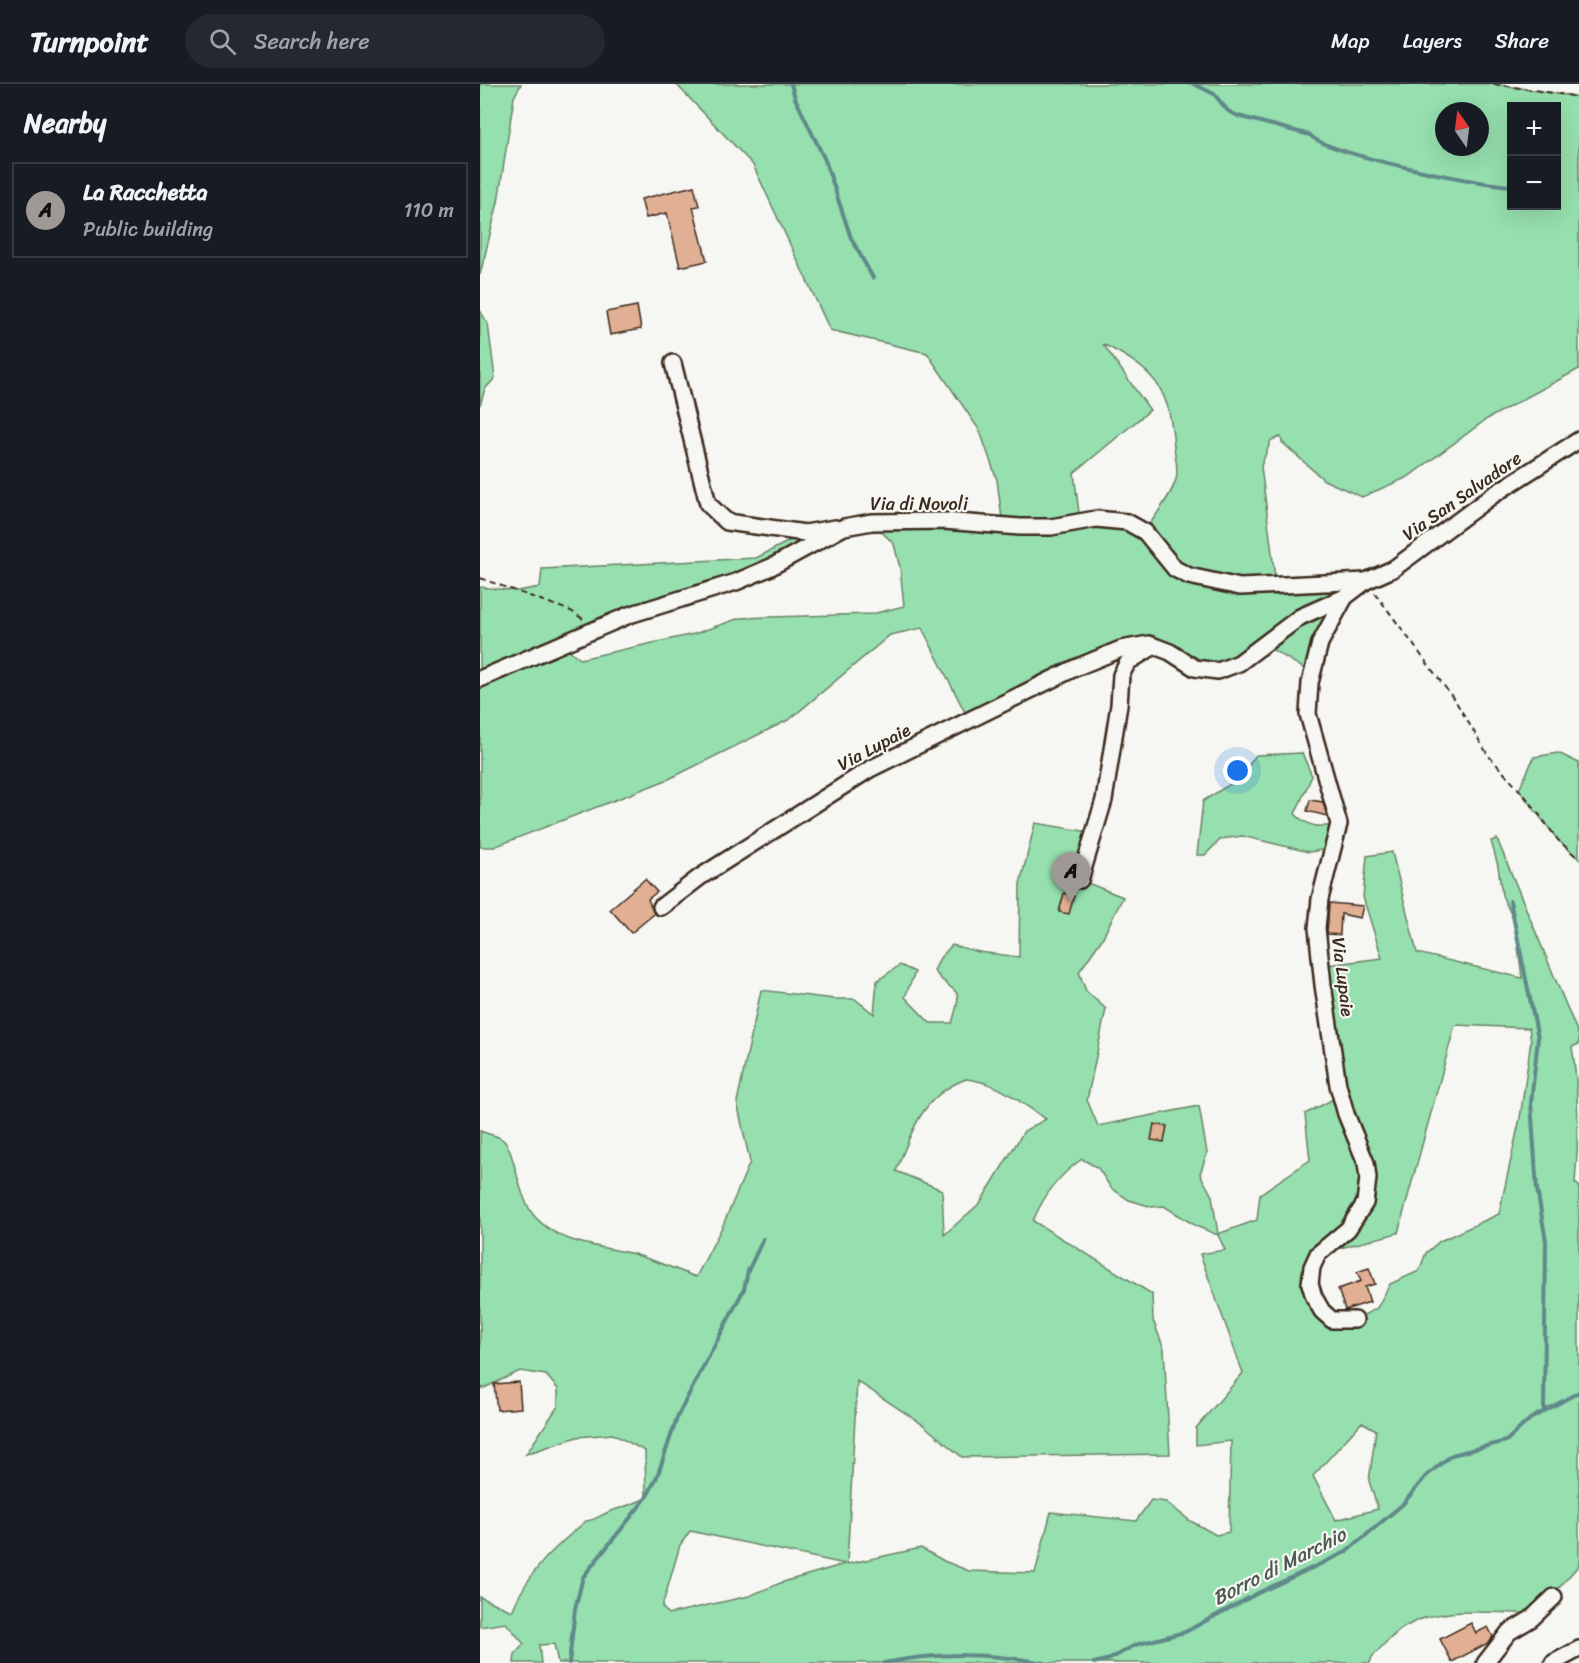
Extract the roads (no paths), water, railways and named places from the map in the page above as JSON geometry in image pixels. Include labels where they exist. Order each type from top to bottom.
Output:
[{"type":"street","points":[[673,363],[708,504],[727,522],[805,532],[844,527]]},
{"type":"street","name":"Via San Salvadore","points":[[1366,581],[1393,569],[1493,495],[1579,440]]},
{"type":"street","name":"Via di Novoli","points":[[480,679],[510,668],[596,627],[736,582],[771,567],[844,527],[872,522],[944,521],[1051,527],[1096,519],[1127,522],[1145,531],[1174,569],[1189,576],[1240,587],[1366,581]]},
{"type":"street","name":"Via Lupaie","points":[[661,907],[700,877],[870,769],[1075,668],[1121,649],[1149,644],[1170,652],[1196,668],[1218,671],[1239,663],[1300,617],[1345,597],[1366,581]]},
{"type":"street","name":"Via Lupaie","points":[[1345,597],[1320,643],[1310,683],[1308,714],[1339,824],[1319,908],[1317,928],[1323,985],[1338,1085],[1346,1114],[1366,1163],[1368,1178],[1365,1203],[1348,1229],[1318,1254],[1312,1267],[1310,1284],[1322,1311],[1332,1320],[1355,1320]]},
{"type":"street","points":[[1080,880],[1104,800],[1119,705],[1120,675],[1128,662],[1154,646]]},
{"type":"street","points":[[1485,1663],[1509,1632],[1532,1619],[1554,1597]]},
{"type":"street","points":[[1553,1663],[1579,1649]]},
{"type":"waterway","points":[[791,84],[795,98],[825,160],[851,238],[873,278]]},
{"type":"waterway","points":[[1194,84],[1214,94],[1228,111],[1238,116],[1310,135],[1322,143],[1344,151],[1405,167],[1507,185]]},
{"type":"waterway","points":[[1510,901],[1538,1038],[1531,1103],[1537,1189],[1546,1241],[1544,1411]]},
{"type":"waterway","points":[[569,1663],[575,1609],[583,1577],[646,1498],[657,1477],[678,1415],[744,1289],[748,1271],[763,1239]]},
{"type":"waterway","name":"Borro di Marchio","points":[[1094,1663],[1110,1659],[1135,1645],[1185,1632],[1258,1593],[1346,1552],[1403,1504],[1425,1477],[1452,1455],[1506,1441],[1530,1419],[1579,1392]]},
{"type":"waterway","name":"Borro di Marchio","points":[[884,1663],[905,1659],[964,1655],[1003,1657],[1044,1663]]},
{"type":"place","name":"La Racchetta","points":[[1071,902]]}]
